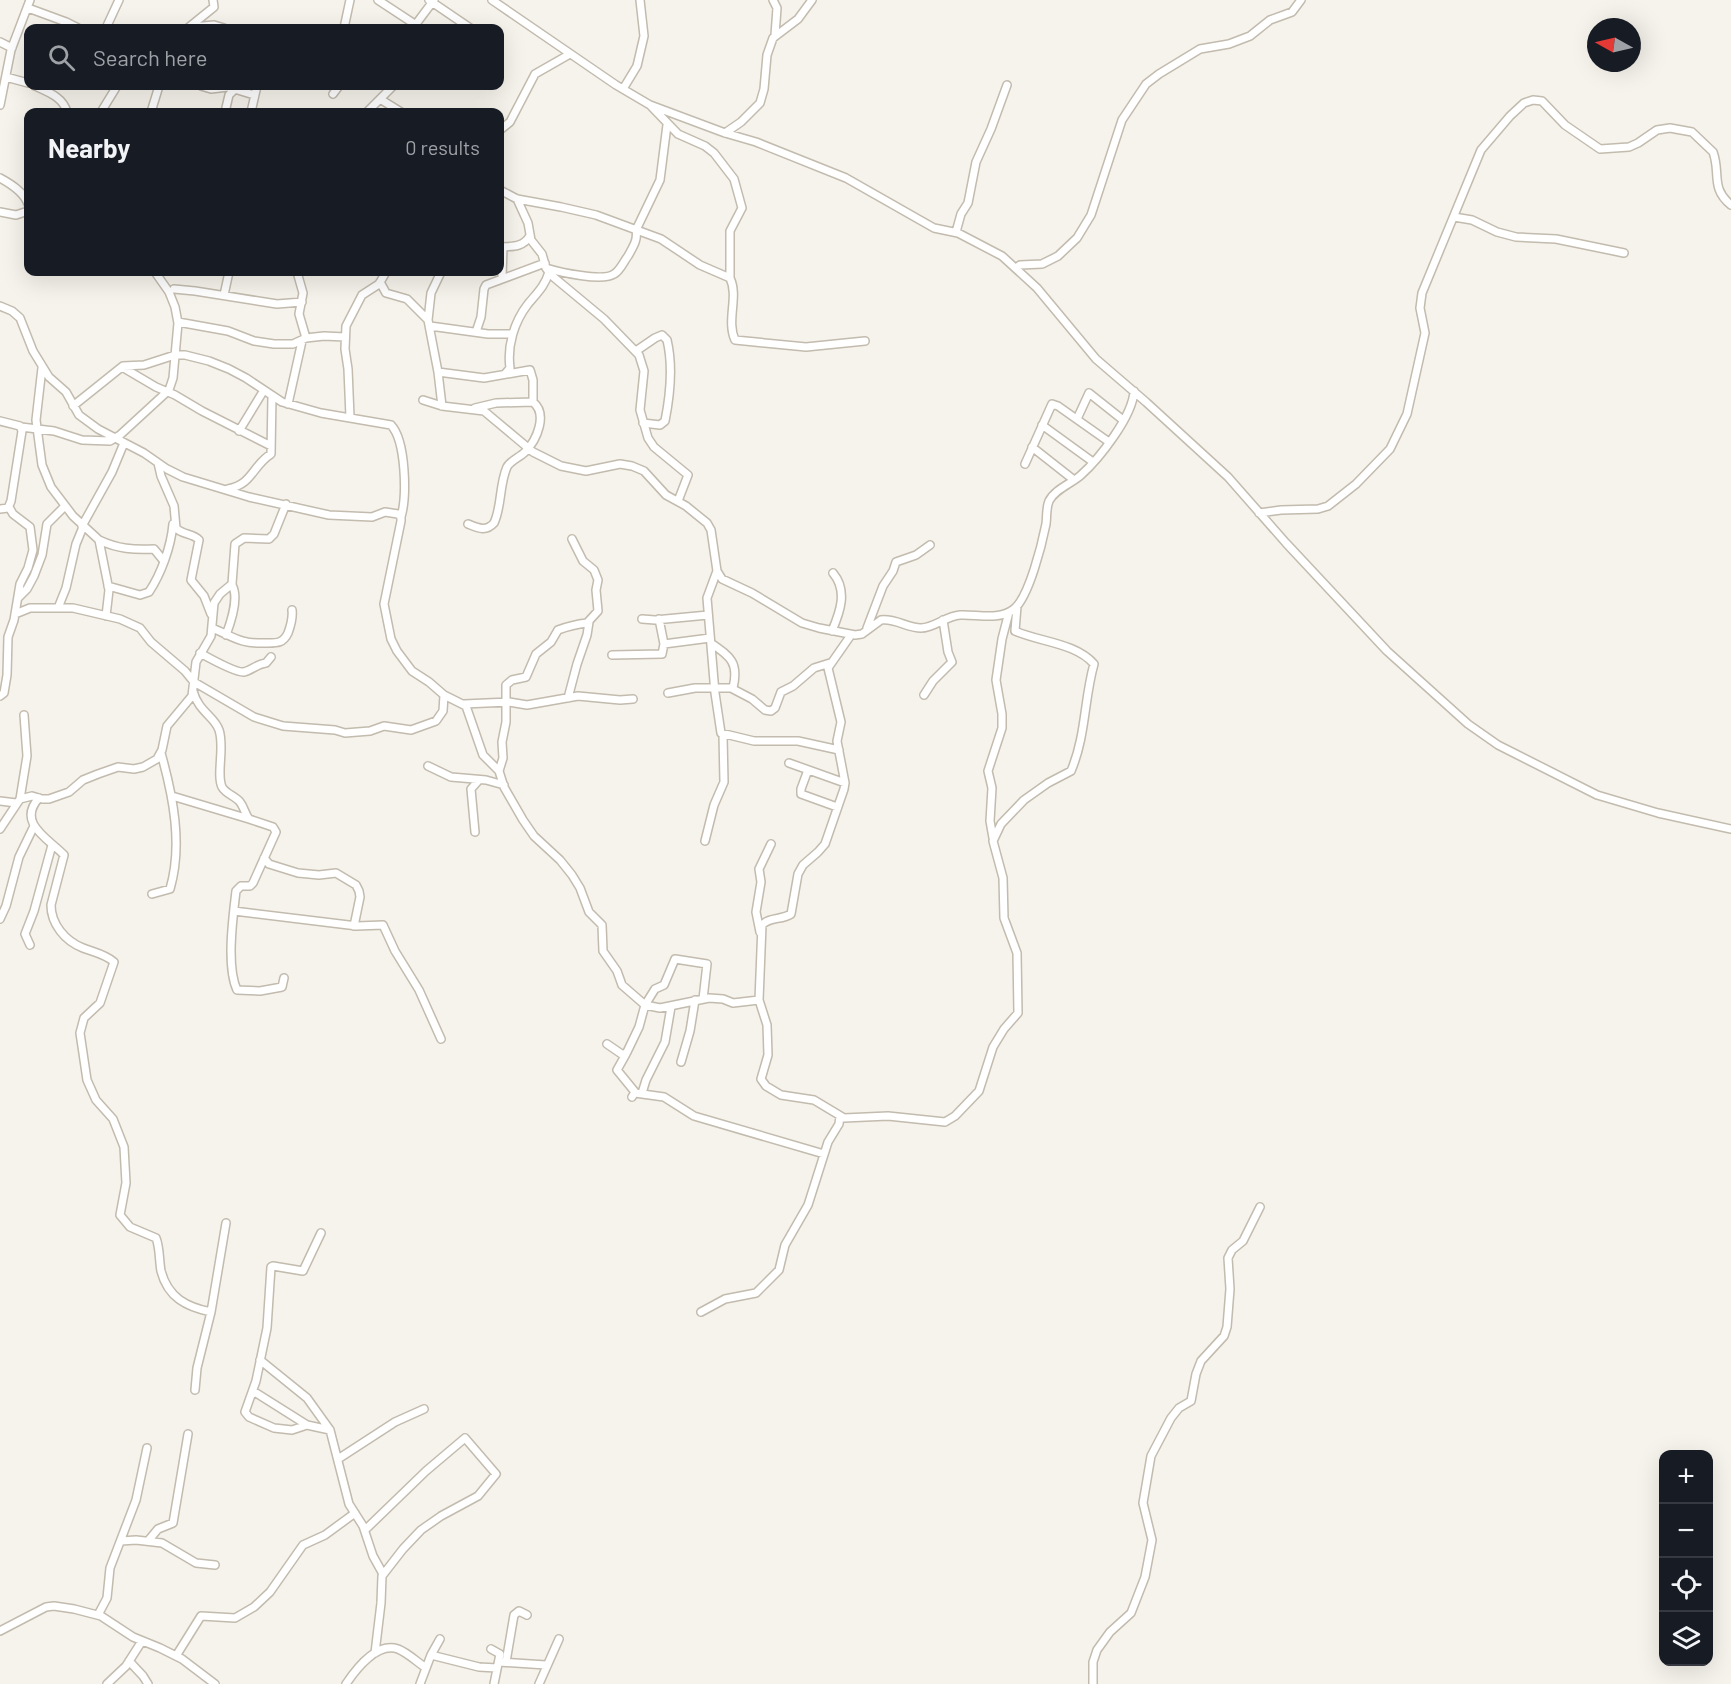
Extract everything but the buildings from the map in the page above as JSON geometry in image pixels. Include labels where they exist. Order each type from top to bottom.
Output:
[{"type":"street","points":[[0,105],[12,48],[30,0]]},
{"type":"street","points":[[108,24],[119,0]]},
{"type":"street","points":[[194,24],[213,8],[213,0]]},
{"type":"street","points":[[345,24],[350,0]]},
{"type":"street","points":[[493,0],[570,54],[651,105],[725,133],[756,142],[846,178],[934,228],[956,232],[1002,256],[1037,288],[1096,359],[1228,477],[1395,659],[1468,724],[1498,745],[1597,795],[1658,813],[1731,829]]},
{"type":"street","points":[[623,89],[636,66],[644,36],[640,0]]},
{"type":"street","points":[[725,133],[741,122],[761,102],[767,55],[775,35],[777,8],[773,0]]},
{"type":"street","points":[[775,35],[798,19],[812,0]]},
{"type":"street","points":[[1016,268],[1020,265],[1041,264],[1058,256],[1077,238],[1091,215],[1122,120],[1146,84],[1200,49],[1229,45],[1250,36],[1270,20],[1292,12],[1301,0]]},
{"type":"street","points":[[380,1],[411,24]]},
{"type":"street","points":[[417,24],[432,1],[464,24]]},
{"type":"street","points":[[28,8],[70,24]]},
{"type":"street","points":[[0,42],[12,48]]},
{"type":"street","points":[[504,127],[510,122],[535,74],[570,54]]},
{"type":"street","points":[[6,77],[24,82]]},
{"type":"street","points":[[956,232],[961,214],[968,203],[976,162],[1007,85]]},
{"type":"street","points":[[42,90],[59,99],[66,108]]},
{"type":"street","points":[[103,108],[115,90]]},
{"type":"street","points":[[153,108],[158,90]]},
{"type":"street","points":[[226,108],[229,95],[234,90]]},
{"type":"street","points":[[238,90],[254,95]]},
{"type":"street","points":[[252,108],[256,90]]},
{"type":"street","points":[[333,94],[336,90]]},
{"type":"street","points":[[371,108],[389,90]]},
{"type":"street","points":[[380,99],[394,108]]},
{"type":"street","points":[[1259,513],[1318,509],[1328,506],[1359,482],[1391,448],[1407,414],[1425,333],[1420,308],[1421,297],[1484,146],[1518,107],[1533,100],[1542,102],[1565,125],[1604,150],[1629,147],[1652,132],[1664,128],[1677,128],[1692,132],[1713,152],[1716,159],[1717,186],[1722,197],[1731,205]]},
{"type":"street","points":[[651,105],[678,135],[712,151],[735,180],[742,209],[730,231],[730,278],[733,286],[731,321],[735,340],[806,347],[865,341]]},
{"type":"street","points":[[476,332],[481,316],[484,289],[486,285],[502,278],[547,267],[575,275],[600,278],[611,276],[618,271],[632,250],[637,238],[636,230],[660,180],[667,125]]},
{"type":"street","points":[[0,178],[24,191]]},
{"type":"street","points":[[18,189],[24,196]]},
{"type":"street","points":[[504,192],[516,199],[583,212],[661,239],[700,265],[730,278]]},
{"type":"street","points":[[516,199],[528,223],[530,236],[547,267],[560,284],[604,319],[636,351],[644,365],[640,408],[651,445],[688,473],[688,479],[678,501]]},
{"type":"street","points":[[0,212],[16,215],[24,212]]},
{"type":"street","points":[[1454,217],[1472,220],[1501,234],[1564,240],[1624,252]]},
{"type":"street","points":[[504,247],[521,245],[530,236]]},
{"type":"street","points":[[505,374],[510,367],[512,334],[527,306],[545,284],[547,267]]},
{"type":"street","points":[[0,421],[21,427],[54,431],[82,440],[103,442],[116,438],[167,391],[173,378],[178,322],[169,292],[158,276]]},
{"type":"street","points":[[224,296],[229,276]]},
{"type":"street","points":[[288,404],[304,340],[299,316],[303,291],[298,276]]},
{"type":"street","points":[[350,417],[345,337],[347,323],[362,295],[380,282],[384,276]]},
{"type":"street","points":[[439,276],[431,293],[429,323],[442,406]]},
{"type":"street","points":[[380,282],[386,293],[407,299],[429,323],[476,332],[512,334]]},
{"type":"street","points":[[174,290],[277,304],[302,302]]},
{"type":"street","points":[[0,306],[12,311],[20,318],[28,343],[49,377],[64,389],[73,406],[84,419],[183,477],[249,497],[334,516],[372,517],[385,512],[398,514],[401,517]]},
{"type":"street","points":[[178,322],[228,331],[267,344],[293,344],[324,336],[345,337]]},
{"type":"street","points":[[636,351],[662,335],[667,340],[670,365],[665,421],[660,425],[643,423]]},
{"type":"street","points":[[73,406],[122,367],[148,364],[175,355],[200,358],[218,364],[288,404],[321,413],[390,425],[394,429],[401,455],[405,501],[385,595],[385,610],[387,626],[394,645],[408,666],[444,696],[464,704],[507,702],[527,705],[583,696],[612,700],[633,699]]},
{"type":"street","points":[[42,365],[36,429],[45,476],[65,506],[99,540],[126,549],[154,549],[163,560]]},
{"type":"street","points":[[122,367],[271,446]]},
{"type":"street","points":[[438,372],[482,378],[531,370],[533,402],[541,417],[528,448],[507,467],[494,523],[484,529],[468,524]]},
{"type":"street","points":[[239,431],[264,390]]},
{"type":"street","points":[[717,571],[724,581],[753,593],[798,620],[851,635],[860,635],[884,619],[920,628],[961,615],[988,616],[1009,612],[1017,606],[1026,590],[1037,560],[1043,540],[1049,502],[1059,490],[1074,480],[1093,462],[1123,420],[1133,402],[1134,391]]},
{"type":"street","points":[[1077,419],[1090,393],[1123,420]]},
{"type":"street","points":[[225,490],[241,486],[251,477],[259,462],[271,454],[272,396]]},
{"type":"street","points":[[423,400],[442,406],[484,411],[528,448],[549,462],[580,471],[590,471],[617,464],[632,466],[645,472],[666,495],[678,501],[710,527],[717,571],[708,594],[708,615],[714,688],[720,731],[723,735],[724,782],[714,805],[705,840]]},
{"type":"street","points":[[474,408],[496,403],[533,402]]},
{"type":"street","points":[[1025,465],[1052,404],[1108,442]]},
{"type":"street","points":[[1042,425],[1093,462]]},
{"type":"street","points":[[0,696],[4,693],[7,675],[8,637],[20,584],[31,557],[30,527],[13,514],[9,507],[21,427]]},
{"type":"street","points":[[58,608],[83,526],[112,472],[124,442]]},
{"type":"street","points":[[1032,447],[1074,480]]},
{"type":"street","points":[[158,463],[172,501],[177,529],[199,539],[191,581],[204,596],[212,617]]},
{"type":"street","points":[[226,635],[234,601],[232,585],[236,543],[244,538],[265,541],[268,539],[274,534],[286,504]]},
{"type":"street","points":[[18,598],[27,589],[34,576],[42,555],[48,523],[65,506]]},
{"type":"street","points":[[0,509],[9,507]]},
{"type":"street","points":[[108,586],[140,595],[150,591],[171,540],[175,519]]},
{"type":"street","points":[[568,698],[589,622],[598,608],[596,590],[598,580],[594,570],[583,561],[572,538]]},
{"type":"street","points":[[99,540],[109,596],[106,616]]},
{"type":"street","points":[[866,630],[883,586],[896,562],[916,555],[930,545]]},
{"type":"street","points":[[832,631],[842,608],[838,581],[833,573]]},
{"type":"street","points":[[152,894],[168,891],[171,887],[175,848],[172,796],[161,753],[167,726],[191,697],[196,662],[210,639],[212,617],[217,599],[232,585]]},
{"type":"street","points":[[993,841],[1001,824],[1024,800],[1048,783],[1071,771],[1081,744],[1088,683],[1094,664],[1089,659],[1063,646],[1015,632],[1017,606]]},
{"type":"street","points":[[15,614],[30,608],[78,608],[116,617],[140,628],[151,642],[185,671],[194,682],[258,719],[282,726],[335,730],[345,733],[370,731],[384,726],[410,730],[425,726],[441,716],[444,696]]},
{"type":"street","points":[[212,628],[251,644],[281,642],[286,637],[292,621],[292,610]]},
{"type":"street","points":[[851,635],[830,663],[828,670],[841,725],[837,738],[845,783],[822,848],[806,862],[799,872],[791,914],[763,923],[759,1000],[766,1024],[768,1055],[762,1075],[763,1083],[781,1095],[819,1102],[848,1119],[888,1116],[945,1122],[955,1116],[980,1088],[993,1047],[1018,1011],[1017,953],[1004,918],[1003,878],[990,821],[992,788],[988,771],[1002,728],[996,680],[1002,639],[1009,612]]},
{"type":"street","points":[[642,619],[708,615]]},
{"type":"street","points":[[612,656],[660,656],[663,654],[664,644],[658,619]]},
{"type":"street","points":[[924,695],[933,681],[952,663],[944,620]]},
{"type":"street","points":[[499,771],[507,722],[506,685],[510,681],[526,677],[536,654],[550,642],[556,631],[589,622]]},
{"type":"street","points":[[664,644],[711,641],[732,662],[735,671],[733,688]]},
{"type":"street","points":[[200,653],[242,672],[260,663],[266,663],[271,657]]},
{"type":"street","points":[[0,662],[7,655]]},
{"type":"street","points":[[668,693],[687,689],[733,688],[752,699],[764,710],[771,711],[775,708],[781,692],[793,686],[813,669],[830,663]]},
{"type":"street","points":[[193,691],[201,707],[219,730],[222,745],[220,776],[222,786],[240,802],[249,819]]},
{"type":"street","points":[[464,704],[483,755],[499,771],[504,786],[531,832],[560,860],[577,882],[589,912],[603,925],[602,949],[617,971],[621,983],[645,1005],[660,1008],[703,999],[719,999],[734,1003],[759,1000]]},
{"type":"street","points":[[0,829],[18,801],[27,758],[24,715]]},
{"type":"street","points":[[723,735],[754,741],[798,741],[839,750]]},
{"type":"street","points":[[0,801],[18,801],[32,796],[47,800],[69,792],[83,780],[115,768],[142,767],[153,762],[161,753]]},
{"type":"street","points":[[789,763],[845,783]]},
{"type":"street","points":[[428,766],[451,777],[504,786]]},
{"type":"street","points":[[808,770],[801,794],[837,807]]},
{"type":"street","points":[[475,832],[471,789],[479,780]]},
{"type":"street","points":[[172,796],[249,819],[276,830],[253,883],[250,886],[241,886],[237,890],[232,966],[237,989],[260,991],[282,987],[284,978]]},
{"type":"street","points":[[1,915],[19,857],[34,826],[32,812],[39,798]]},
{"type":"street","points":[[34,826],[64,855],[51,905],[51,913],[56,924],[77,946],[114,962],[100,1003],[86,1016],[80,1028],[83,1064],[87,1080],[96,1100],[113,1119],[124,1147],[126,1183],[120,1215],[130,1227],[156,1238],[164,1279],[181,1302],[211,1312]]},
{"type":"street","points":[[761,935],[756,912],[761,882],[759,869],[771,844]]},
{"type":"street","points":[[30,945],[25,934],[34,911],[52,845]]},
{"type":"street","points":[[264,858],[269,864],[298,873],[319,875],[336,873],[356,885],[360,897],[354,926]]},
{"type":"street","points":[[234,911],[354,926],[384,926],[395,951],[418,988],[441,1039]]},
{"type":"street","points":[[703,999],[707,964],[674,959],[663,987],[655,989],[645,1005],[640,1025],[617,1070],[636,1094],[664,1097],[693,1115],[813,1153],[824,1154]]},
{"type":"street","points":[[681,1062],[695,1000]]},
{"type":"street","points":[[636,1094],[666,1042],[671,1006]]},
{"type":"street","points":[[607,1044],[623,1055],[626,1054]]},
{"type":"street","points":[[701,1312],[725,1299],[756,1293],[779,1270],[785,1245],[808,1205],[824,1154],[840,1116]]},
{"type":"street","points":[[1093,1684],[1093,1662],[1097,1650],[1110,1632],[1131,1613],[1145,1577],[1152,1540],[1143,1503],[1150,1456],[1171,1418],[1179,1408],[1191,1401],[1196,1374],[1202,1361],[1226,1332],[1230,1289],[1228,1258],[1232,1250],[1243,1241],[1260,1207]]},
{"type":"street","points":[[195,1390],[197,1368],[211,1312],[225,1223]]},
{"type":"street","points":[[307,1425],[284,1430],[274,1428],[249,1417],[246,1409],[253,1391],[268,1320],[272,1267],[303,1271],[321,1233]]},
{"type":"street","points":[[260,1360],[307,1398],[330,1430],[347,1500],[365,1530],[373,1556],[383,1574]]},
{"type":"street","points":[[253,1391],[307,1425],[330,1430]]},
{"type":"street","points":[[338,1459],[395,1422],[424,1409]]},
{"type":"street","points":[[148,1541],[158,1529],[173,1523],[188,1434]]},
{"type":"street","points":[[365,1530],[426,1471],[465,1438],[496,1474],[478,1496],[421,1530],[383,1574],[375,1653]]},
{"type":"street","points":[[98,1615],[106,1601],[108,1572],[136,1500],[147,1448]]},
{"type":"street","points":[[176,1656],[201,1616],[235,1618],[254,1607],[270,1592],[304,1544],[327,1534],[355,1513]]},
{"type":"street","points":[[121,1541],[148,1541],[167,1545],[196,1563],[215,1565]]},
{"type":"street","points":[[0,1631],[52,1606],[75,1608],[98,1615],[142,1641],[176,1656],[215,1684]]},
{"type":"street","points":[[494,1684],[514,1615],[519,1611],[527,1615]]},
{"type":"street","points":[[420,1684],[440,1639]]},
{"type":"street","points":[[539,1684],[560,1639]]},
{"type":"street","points":[[107,1684],[129,1661],[142,1641]]},
{"type":"street","points":[[346,1684],[375,1653],[387,1649],[398,1649],[426,1668]]},
{"type":"street","points":[[491,1649],[500,1653],[501,1664]]},
{"type":"street","points":[[431,1655],[479,1666],[546,1665]]},
{"type":"street","points":[[129,1661],[147,1684]]}]
